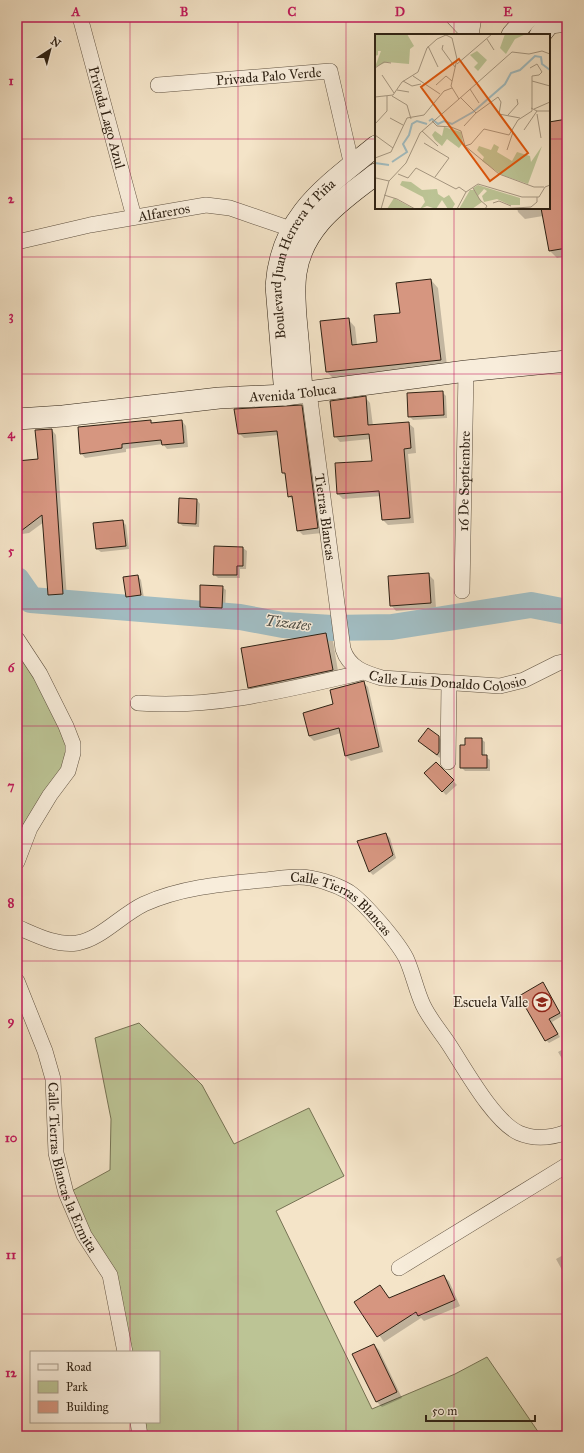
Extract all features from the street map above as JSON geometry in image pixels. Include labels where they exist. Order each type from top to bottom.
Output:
[{"type":"main road","name":"Boulevard Juan Herrera Y Piña","points":[[299,234],[309,203],[375,147]]},
{"type":"main road","name":"Boulevard Juan Herrera Y Piña","points":[[299,393],[276,286],[280,257],[299,234],[326,216],[375,175]]},
{"type":"main road","name":"Avenida Toluca","points":[[17,419],[63,416],[219,398],[299,393],[567,361]]},
{"type":"street","name":"Privada Lago Azul","points":[[80,17],[134,217]]},
{"type":"street","points":[[453,17],[469,34]]},
{"type":"street","points":[[470,34],[474,17]]},
{"type":"street","points":[[518,28],[567,24]]},
{"type":"street","name":"Privada Palo Verde","points":[[158,85],[330,71],[352,166]]},
{"type":"street","name":"Alfareros","points":[[17,242],[134,217],[195,206],[218,206],[230,208],[299,234]]},
{"type":"street","name":"16 De Septiembre","points":[[462,591],[466,372]]},
{"type":"street","name":"Tierras Blancas","points":[[299,393],[340,617],[343,642]]},
{"type":"street","points":[[17,639],[40,674],[66,726],[73,744],[73,753],[68,771],[50,795],[30,828],[17,862]]},
{"type":"street","name":"Calle Luis Donaldo Colosio","points":[[343,642],[343,649],[348,661],[364,672],[382,678],[449,684],[500,686],[524,680],[567,660]]},
{"type":"street","points":[[138,703],[161,705],[209,703],[287,690],[364,672]]},
{"type":"street","points":[[448,762],[449,684]]},
{"type":"street","name":"Calle Tierras Blancas","points":[[17,927],[49,941],[58,943],[77,943],[94,937],[138,907],[175,893],[210,885],[300,877],[320,880],[349,892],[381,923],[405,958],[423,1006],[483,1096],[504,1123],[518,1132],[538,1138],[556,1136],[567,1132]]},
{"type":"street","name":"Calle Tierras Blancas la Ermita","points":[[17,981],[45,1051],[53,1079],[56,1153],[66,1194],[84,1235],[110,1275],[125,1351]]},
{"type":"street","points":[[399,1268],[567,1165]]},
{"type":"street","points":[[138,1423],[140,1436]]},
{"type":"green space","points":[[17,647],[66,736],[67,759],[17,844]]},
{"type":"green space","points":[[139,1023],[202,1085],[234,1144],[309,1108],[344,1176],[276,1211],[372,1409],[455,1374],[487,1357],[541,1436],[144,1436],[142,1423],[160,1423],[160,1351],[129,1351],[88,1233],[70,1192],[110,1170],[111,1119],[95,1038]]},
{"type":"building","points":[[567,119],[567,248],[549,251],[541,209],[550,209],[550,122]]},
{"type":"building","points":[[431,279],[441,360],[326,372],[320,321],[349,318],[352,345],[377,342],[374,315],[400,313],[396,283]]},
{"type":"building","points":[[443,391],[444,415],[408,417],[407,393]]},
{"type":"building","points":[[366,396],[368,425],[409,422],[411,448],[404,449],[410,518],[382,520],[379,491],[337,494],[335,463],[372,461],[369,434],[334,437],[330,401]]},
{"type":"building","points":[[302,405],[318,528],[297,531],[292,496],[288,497],[285,473],[282,473],[277,431],[238,434],[234,409]]},
{"type":"building","points":[[151,420],[151,423],[182,420],[184,443],[162,445],[161,440],[122,444],[122,448],[80,454],[78,427]]},
{"type":"building","points":[[52,429],[63,594],[48,595],[42,515],[17,534],[17,461],[38,459],[35,430]]},
{"type":"building","points":[[179,498],[197,499],[196,524],[178,523]]},
{"type":"building","points":[[123,520],[126,546],[96,549],[93,523]]},
{"type":"building","points":[[214,546],[243,547],[243,566],[237,566],[237,575],[213,575]]},
{"type":"building","points":[[429,573],[431,603],[390,606],[388,576]]},
{"type":"building","points":[[138,575],[141,595],[126,597],[123,577]]},
{"type":"building","points":[[200,585],[223,586],[222,608],[200,607]]},
{"type":"building","points":[[326,633],[333,670],[248,688],[241,648]]},
{"type":"building","points":[[364,681],[379,747],[345,756],[339,728],[309,736],[303,713],[333,704],[330,690]]},
{"type":"building","points":[[428,728],[439,736],[439,752],[437,755],[418,741]]},
{"type":"building","points":[[465,738],[482,738],[482,755],[487,755],[487,768],[460,768],[460,745],[465,745]]},
{"type":"building","points":[[436,762],[454,780],[442,792],[424,773]]},
{"type":"building","points":[[386,833],[393,855],[369,872],[357,841]]},
{"type":"building","points":[[543,982],[560,1013],[549,1019],[558,1034],[545,1041],[519,996]]},
{"type":"building","points":[[444,1275],[455,1300],[418,1316],[416,1312],[377,1337],[354,1302],[380,1285],[389,1298]]},
{"type":"building","points":[[374,1344],[397,1392],[376,1402],[352,1354]]},
{"type":"waterway","name":"Tizates","points":[[17,580],[31,600],[240,617],[283,625],[332,628],[392,627],[531,605],[567,612]]},
{"type":"place","name":"Escuela Valle","points":[[542,1002]]}]
